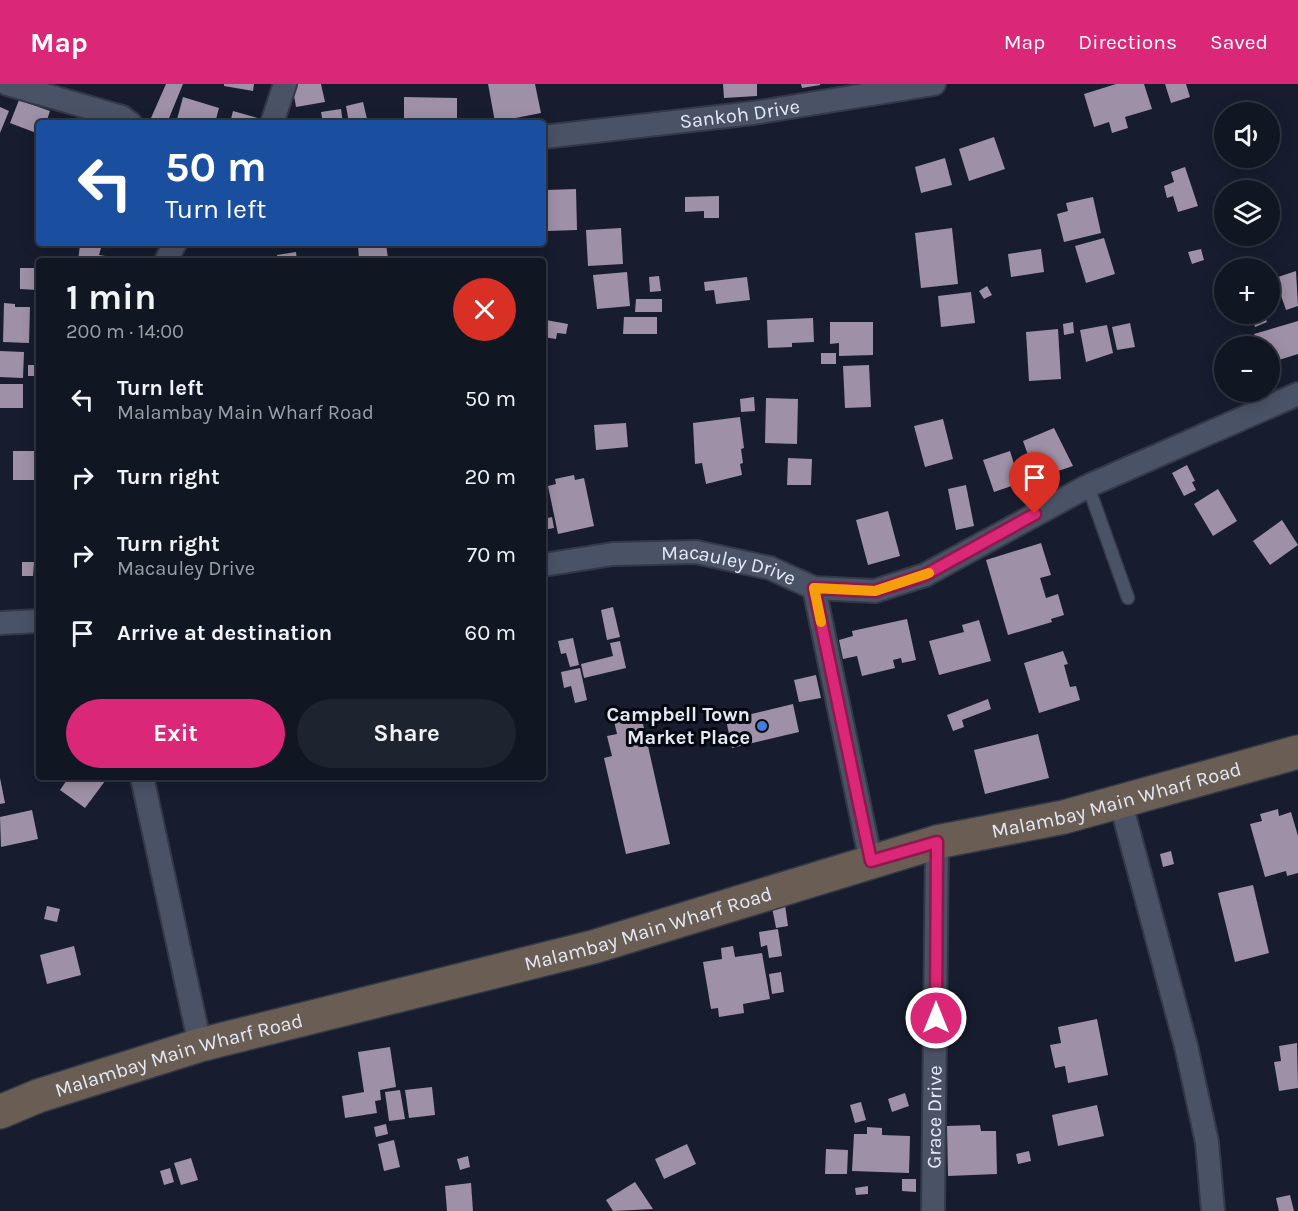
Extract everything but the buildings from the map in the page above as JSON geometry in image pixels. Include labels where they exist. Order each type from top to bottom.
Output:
[{"type":"street","points":[[7,84],[126,120]]},
{"type":"street","points":[[273,120],[285,84]]},
{"type":"street","name":"Sankoh Drive","points":[[546,137],[753,113],[934,84]]},
{"type":"street","name":"Macauley Drive","points":[[546,565],[614,554],[696,552],[770,568],[814,588],[875,591],[925,575],[1088,486],[1204,433],[1298,394]]},
{"type":"street","points":[[814,588],[871,861]]},
{"type":"street","points":[[0,623],[36,621]]},
{"type":"street","name":"Malambay Main Wharf Road","points":[[0,1112],[38,1096],[200,1045],[593,947],[937,842],[1064,817],[1298,752]]},
{"type":"street","points":[[143,780],[200,1045]]},
{"type":"street","points":[[1120,800],[1186,1046],[1207,1142],[1213,1211]]},
{"type":"street","name":"Grace Drive","points":[[933,1211],[937,842]]},
{"type":"lane","points":[[1088,486],[1128,598]]},
{"type":"slow traffic","points":[[821,622],[814,588],[875,591],[929,573]]},
{"type":"place","name":"Campbell Town Market Place","points":[[762,726]]},
{"type":"route","points":[[936,1018],[937,842],[871,861],[814,588],[875,591],[925,575],[1035,514]]}]
